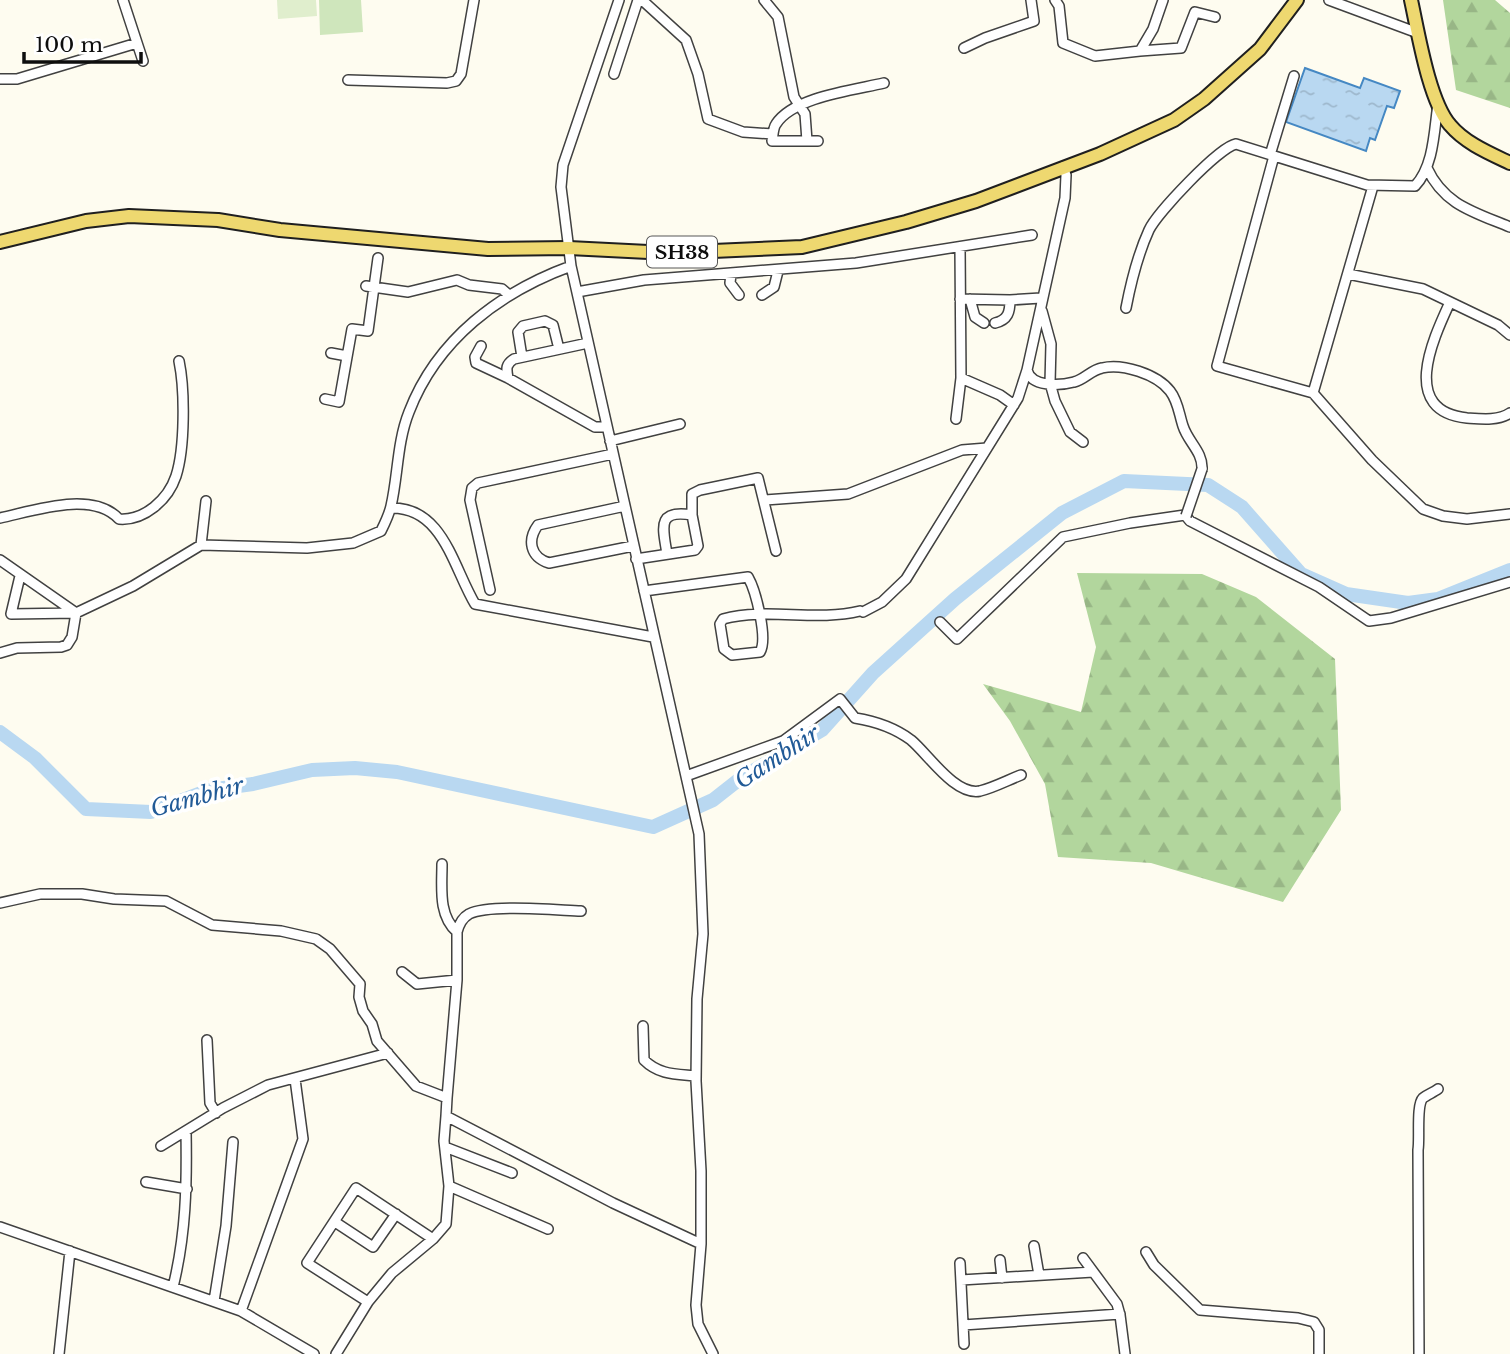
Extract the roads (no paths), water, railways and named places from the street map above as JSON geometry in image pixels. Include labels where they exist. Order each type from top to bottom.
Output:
[{"type":"main road","name":"SH38","points":[[0,242],[86,220],[140,216],[218,220],[280,230],[488,249],[569,248],[668,253],[802,247],[906,222],[976,201],[1100,154],[1174,120],[1204,99],[1260,49],[1297,0]]},
{"type":"main road","points":[[1411,0],[1418,33],[1447,122],[1490,154],[1510,163]]},
{"type":"street","points":[[123,0],[143,61]]},
{"type":"street","points":[[348,79],[447,83],[456,81],[461,74],[474,0]]},
{"type":"street","points":[[619,0],[563,165],[561,187],[571,266],[699,834],[703,934],[697,999],[696,1076],[701,1171],[701,1244],[695,1305],[698,1324],[713,1354]]},
{"type":"street","points":[[614,74],[640,0],[685,40],[698,74],[708,119],[743,132],[773,134]]},
{"type":"street","points":[[764,0],[778,17],[794,97],[805,114],[807,141]]},
{"type":"street","points":[[964,48],[1034,21],[1031,0]]},
{"type":"street","points":[[1055,0],[1059,6],[1063,43],[1096,56],[1181,48],[1195,12],[1215,18]]},
{"type":"street","points":[[1140,51],[1153,29],[1163,0]]},
{"type":"street","points":[[1329,0],[1418,33]]},
{"type":"street","points":[[0,79],[17,79],[137,43]]},
{"type":"street","points":[[1294,76],[1217,366],[1313,393],[1372,460],[1423,509],[1443,516],[1467,519],[1510,514]]},
{"type":"street","points":[[818,141],[772,141],[776,124],[798,105],[884,83]]},
{"type":"street","points":[[1126,308],[1152,224],[1204,167],[1229,145],[1236,144],[1373,186],[1415,187],[1427,168],[1440,107]]},
{"type":"street","points":[[643,591],[748,577],[754,588],[758,613],[764,646],[760,652],[732,655],[724,649],[720,624],[723,619],[758,613],[839,616],[882,602],[906,579],[1014,405],[1027,370],[1065,198],[1066,175],[1063,167]]},
{"type":"street","points":[[1427,168],[1432,181],[1447,197],[1470,211],[1510,227]]},
{"type":"street","points":[[1313,393],[1373,186]]},
{"type":"street","points":[[577,292],[644,281],[856,263],[1032,235]]},
{"type":"street","points":[[956,419],[965,299],[960,247]]},
{"type":"street","points":[[325,399],[339,402],[352,329],[368,331],[370,286],[378,258]]},
{"type":"street","points":[[20,576],[11,614],[76,613],[133,586],[201,545],[307,548],[353,543],[382,531],[391,508],[409,412],[430,370],[458,335],[477,317],[509,295],[546,275],[571,266]]},
{"type":"street","points":[[762,295],[775,287],[778,271]]},
{"type":"street","points":[[731,274],[730,283],[739,295]]},
{"type":"street","points":[[1348,274],[1423,289],[1498,325],[1510,335]]},
{"type":"street","points":[[370,286],[408,292],[457,280],[469,285],[502,289],[509,295]]},
{"type":"street","points":[[965,299],[1041,302]]},
{"type":"street","points":[[965,299],[975,317],[984,323]]},
{"type":"street","points":[[995,323],[1008,316],[1010,300]]},
{"type":"street","points":[[1041,302],[1051,344],[1051,383],[1055,401],[1069,432],[1083,442]]},
{"type":"street","points":[[1450,302],[1427,359],[1426,383],[1431,396],[1439,407],[1455,416],[1496,418],[1510,413]]},
{"type":"street","points":[[522,356],[518,332],[523,326],[545,321],[553,325],[559,349]]},
{"type":"street","points":[[508,378],[508,363],[522,356],[588,343]]},
{"type":"street","points":[[481,346],[475,357],[476,363],[595,427],[607,427]]},
{"type":"street","points":[[331,353],[347,356]]},
{"type":"street","points":[[0,518],[69,504],[100,507],[111,511],[118,519],[128,519],[147,513],[156,506],[176,478],[184,398],[179,361]]},
{"type":"street","points":[[1027,370],[1029,377],[1035,382],[1051,383],[1076,382],[1104,367],[1123,366],[1155,377],[1176,400],[1187,436],[1201,457],[1202,469],[1186,516]]},
{"type":"street","points":[[961,378],[1000,395],[1014,405]]},
{"type":"street","points":[[610,441],[680,424]]},
{"type":"street","points":[[765,500],[848,494],[962,450],[987,448]]},
{"type":"street","points":[[491,590],[470,500],[472,488],[478,483],[613,454]]},
{"type":"street","points":[[636,559],[695,550],[698,546],[692,515],[692,494],[700,489],[758,478],[776,551]]},
{"type":"street","points":[[201,545],[206,501]]},
{"type":"street","points":[[625,506],[538,525],[533,532],[532,546],[534,554],[549,563],[633,546]]},
{"type":"street","points":[[391,508],[404,508],[421,514],[433,526],[444,540],[475,604],[653,637]]},
{"type":"street","points":[[667,554],[663,525],[666,518],[673,513],[692,515]]},
{"type":"street","points":[[940,622],[957,639],[1063,537],[1185,515],[1190,521],[1319,587],[1369,621],[1391,618],[1510,582]]},
{"type":"street","points":[[0,560],[76,613]]},
{"type":"street","points":[[0,653],[17,648],[67,645],[72,637],[76,613]]},
{"type":"street","points":[[686,776],[783,741],[840,699],[855,718],[874,721],[910,740],[957,785],[979,791],[1021,775]]},
{"type":"street","points":[[442,864],[442,905],[451,926],[457,932]]},
{"type":"street","points":[[0,903],[40,894],[82,894],[114,899],[166,901],[212,925],[281,931],[316,939],[330,949],[360,984],[359,997],[363,1011],[372,1024],[377,1041],[416,1086],[447,1098]]},
{"type":"street","points":[[336,1354],[368,1302],[392,1273],[433,1239],[446,1224],[449,1186],[445,1147],[447,1098],[457,980],[457,932],[464,918],[471,913],[496,910],[580,911]]},
{"type":"street","points":[[402,972],[417,984],[457,980]]},
{"type":"street","points":[[643,1026],[644,1060],[652,1068],[662,1072],[696,1076]]},
{"type":"street","points":[[207,1040],[206,1060],[211,1103],[216,1113]]},
{"type":"street","points":[[161,1146],[268,1085],[388,1054]]},
{"type":"street","points":[[241,1311],[303,1139],[295,1079]]},
{"type":"street","points":[[1419,1354],[1418,1106],[1423,1098],[1438,1089]]},
{"type":"street","points":[[446,1116],[612,1203],[701,1244]]},
{"type":"street","points":[[173,1287],[185,1229],[186,1131]]},
{"type":"street","points":[[214,1301],[226,1226],[233,1142]]},
{"type":"street","points":[[445,1147],[512,1173]]},
{"type":"street","points":[[146,1182],[187,1189]]},
{"type":"street","points":[[449,1186],[548,1229]]},
{"type":"street","points":[[368,1302],[307,1264],[356,1188],[433,1239]]},
{"type":"street","points":[[335,1222],[373,1247],[396,1214]]},
{"type":"street","points":[[0,1227],[241,1311],[314,1354]]},
{"type":"street","points":[[1034,1246],[1039,1275]]},
{"type":"street","points":[[59,1354],[70,1251]]},
{"type":"street","points":[[1146,1252],[1154,1265],[1200,1310],[1298,1318],[1314,1322],[1319,1330],[1319,1354]]},
{"type":"street","points":[[1083,1258],[1117,1304],[1125,1354]]},
{"type":"street","points":[[1000,1260],[1002,1278]]},
{"type":"street","points":[[960,1263],[964,1344]]},
{"type":"street","points":[[961,1280],[1093,1272]]},
{"type":"street","points":[[963,1325],[1120,1314]]},
{"type":"water","points":[[1305,68],[1360,88],[1364,78],[1400,91],[1394,108],[1387,106],[1375,140],[1370,138],[1366,151],[1286,122]]},
{"type":"waterway","name":"Gambhir","points":[[0,732],[35,758],[86,809],[151,812],[209,790],[253,784],[312,770],[355,768],[397,772],[653,827],[713,800],[741,778],[822,730],[873,673],[955,599],[1062,513],[1124,481],[1208,485],[1242,507],[1301,574],[1346,594],[1408,603],[1438,599],[1510,570]]}]
